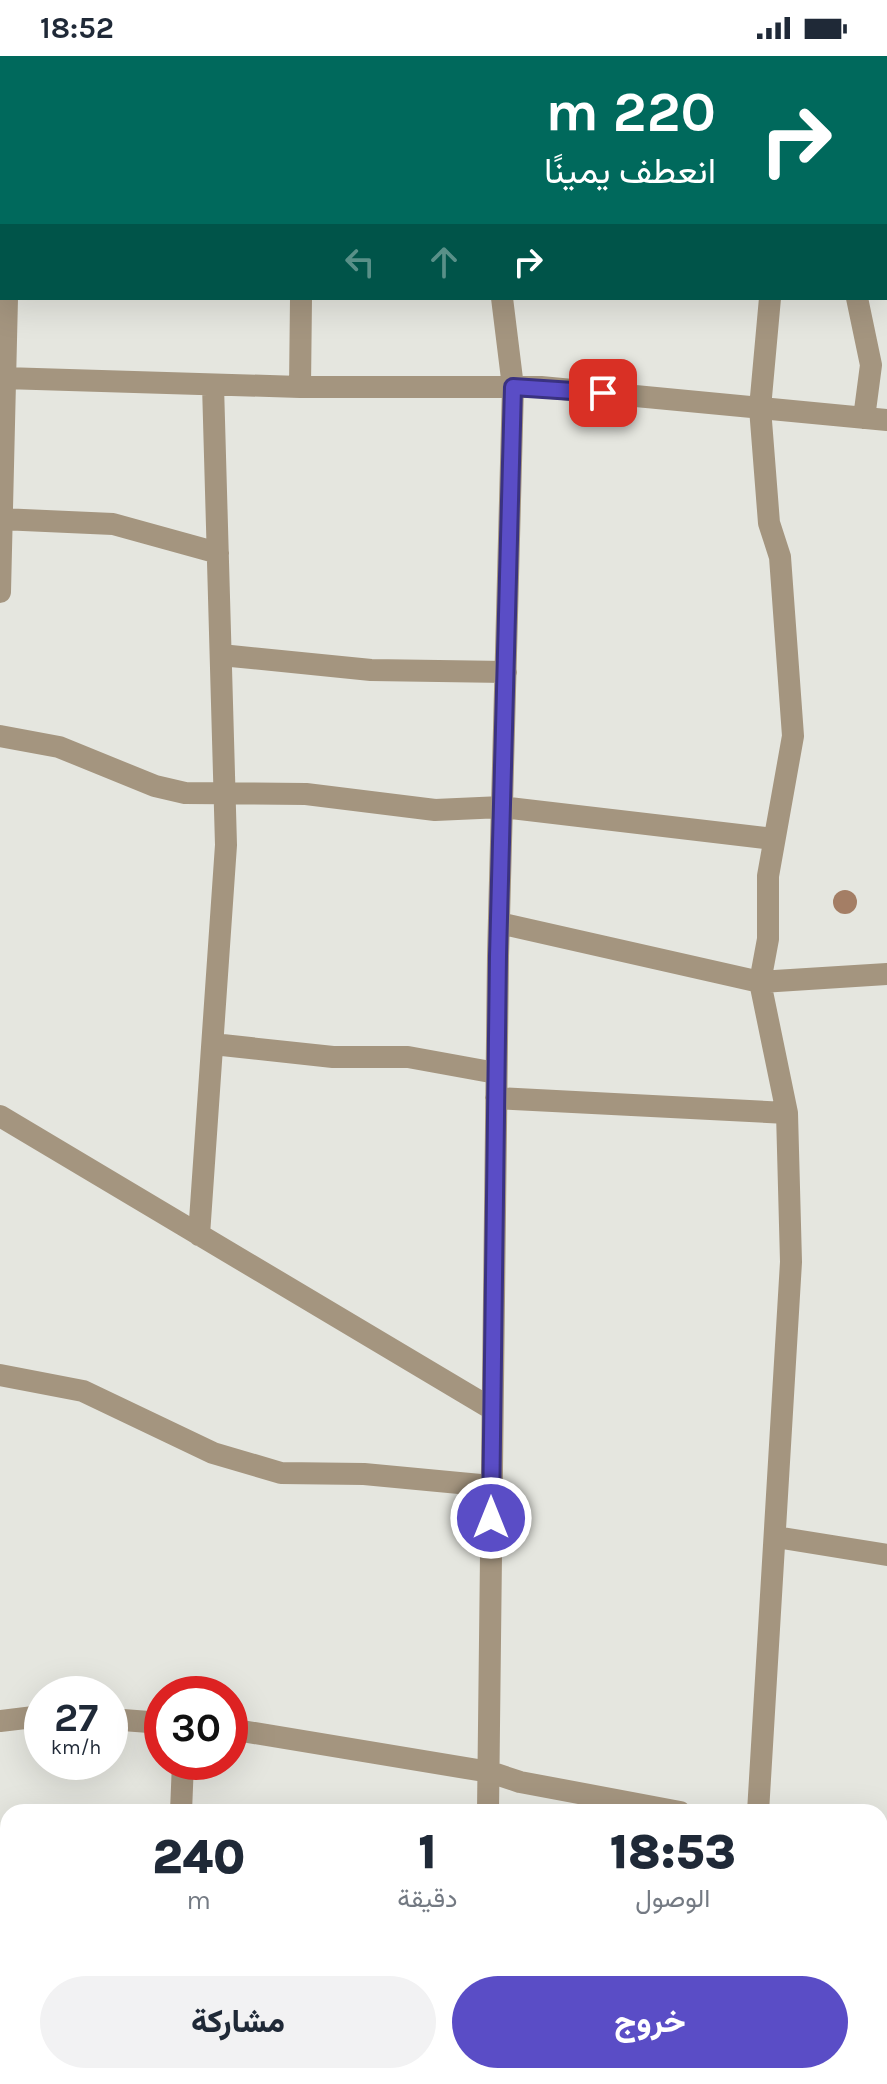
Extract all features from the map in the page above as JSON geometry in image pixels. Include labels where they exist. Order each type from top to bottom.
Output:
[{"type":"street","points":[[0,592],[7,300]]},
{"type":"street","points":[[300,387],[301,300]]},
{"type":"street","points":[[488,1804],[496,1073],[513,387],[502,300]]},
{"type":"street","points":[[759,1804],[791,1262],[787,1113],[760,982],[768,939],[768,876],[793,736],[780,557],[769,523],[760,408],[764,329],[770,300]]},
{"type":"street","points":[[857,300],[871,365],[864,418]]},
{"type":"street","points":[[4,378],[300,387],[541,387],[887,420]]},
{"type":"street","points":[[199,1235],[226,845],[213,385]]},
{"type":"street","points":[[1,519],[113,524],[218,553]]},
{"type":"street","points":[[221,655],[371,670],[506,672]]},
{"type":"street","points":[[0,736],[59,747],[172,791],[306,794],[435,810],[502,807],[773,839]]},
{"type":"street","points":[[499,923],[760,982],[887,974]]},
{"type":"street","points":[[213,1044],[333,1057],[408,1057],[496,1073]]},
{"type":"street","points":[[496,1098],[787,1113]]},
{"type":"street","points":[[0,1116],[492,1409]]},
{"type":"street","points":[[0,1375],[83,1391],[213,1453],[281,1473],[364,1474],[491,1486]]},
{"type":"street","points":[[776,1537],[887,1555]]},
{"type":"street","points":[[0,1721],[24,1718]]},
{"type":"street","points":[[248,1732],[490,1772],[520,1782],[637,1804]]},
{"type":"street","points":[[181,1804],[182,1780]]},
{"type":"route","points":[[491,1518],[498,956],[513,387],[603,393]]}]
